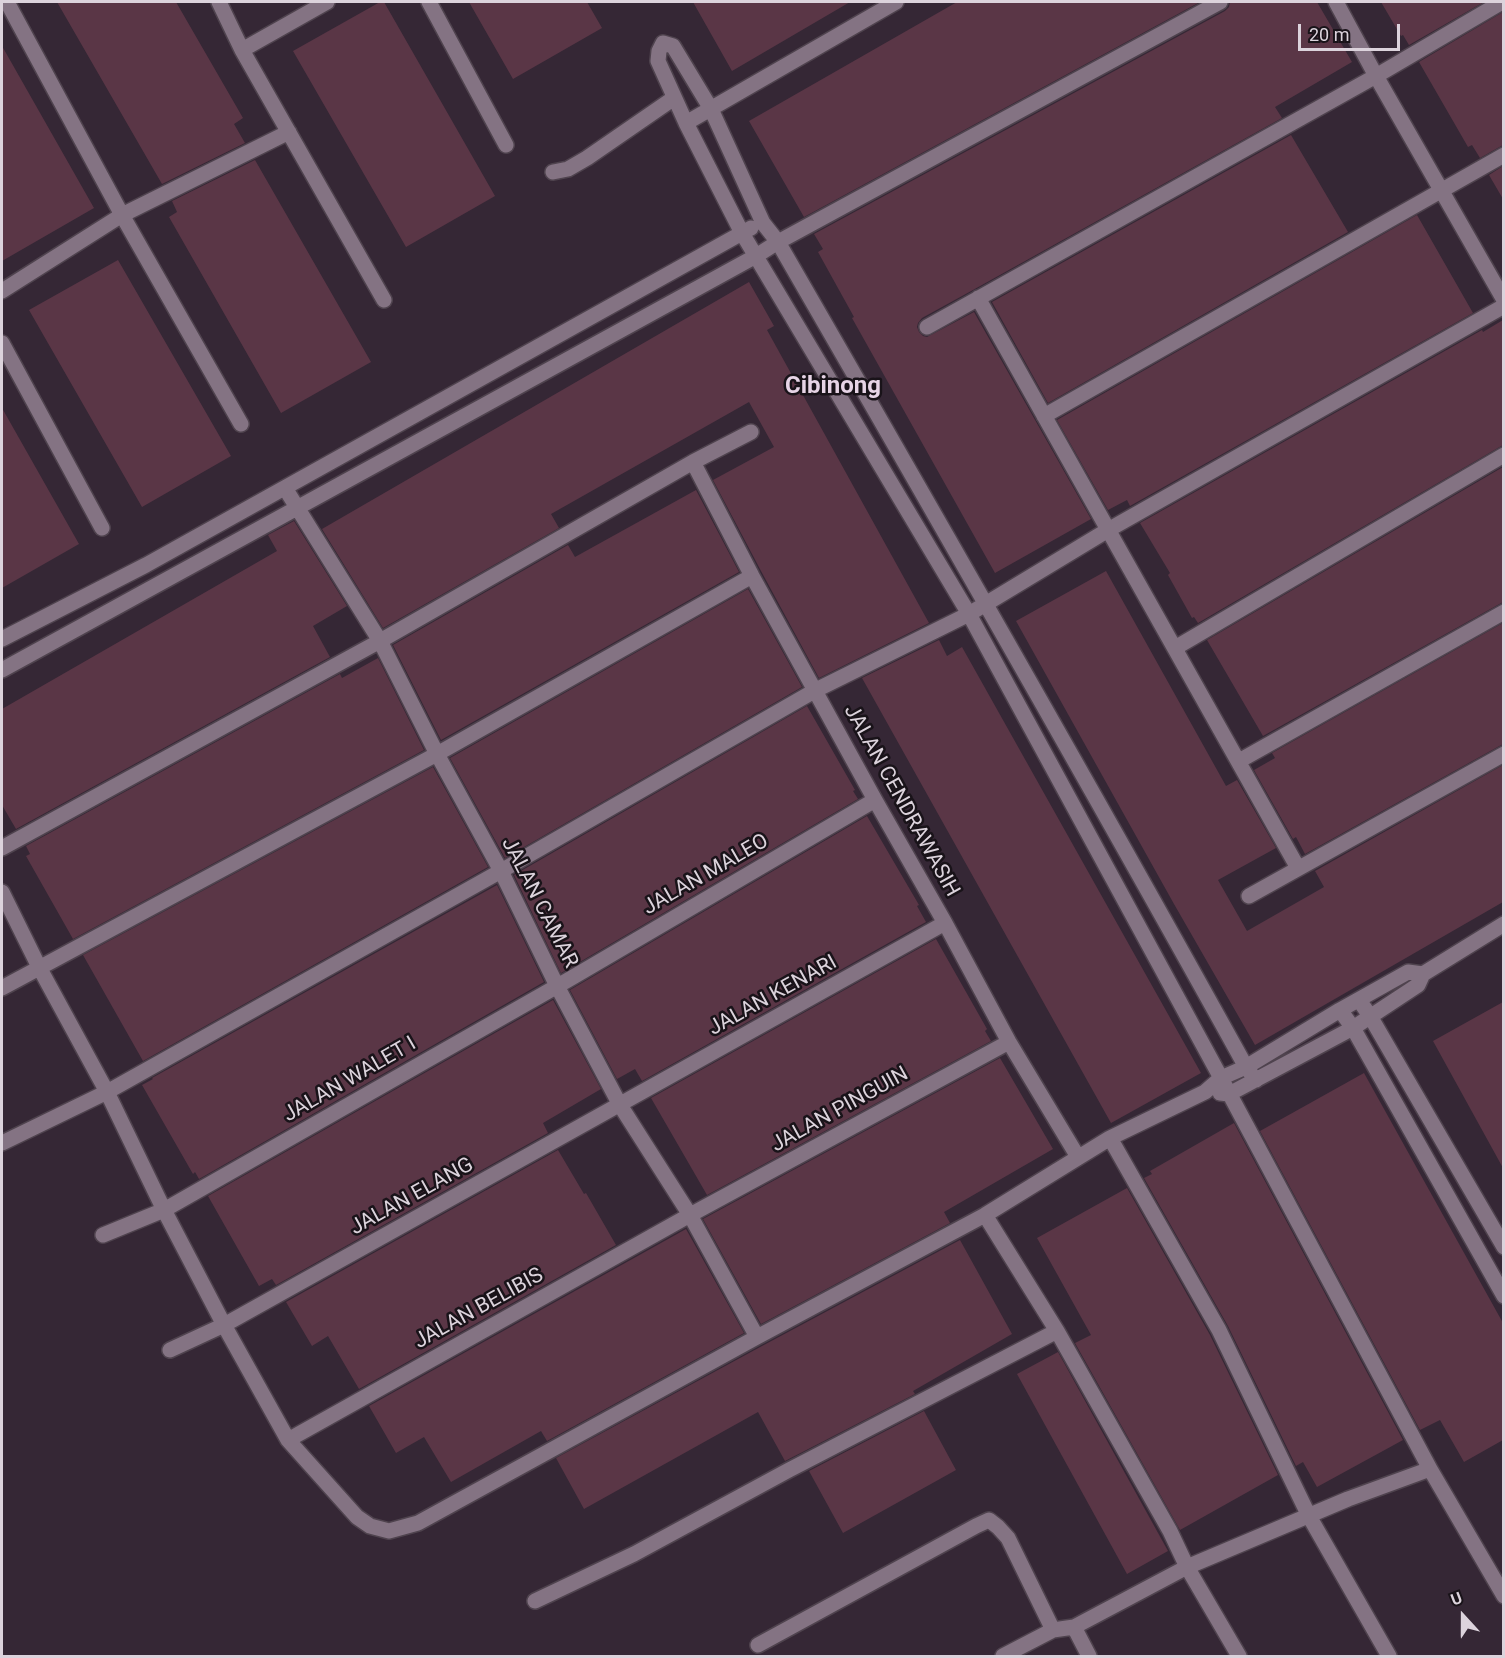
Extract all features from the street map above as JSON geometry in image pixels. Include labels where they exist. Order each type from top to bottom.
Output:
[{"type":"street","points":[[8,2],[122,214],[242,424]]},
{"type":"street","points":[[219,2],[242,50],[384,300]]},
{"type":"street","points":[[242,50],[327,2]]},
{"type":"street","points":[[429,2],[506,145]]},
{"type":"street","points":[[686,123],[896,2]]},
{"type":"street","points":[[2,670],[778,242],[1220,2]]},
{"type":"street","points":[[1336,2],[1503,300]]},
{"type":"street","points":[[927,327],[1376,76],[1502,2]]},
{"type":"street","points":[[1256,1080],[1246,1067],[1121,841],[778,242],[763,223],[711,109],[673,46],[663,43],[658,61],[686,123],[742,233],[969,615],[1430,1468],[1503,1596]]},
{"type":"street","points":[[553,172],[568,169],[587,158],[674,98]]},
{"type":"street","points":[[2,291],[122,214],[289,132]]},
{"type":"street","points":[[1044,416],[1503,155]]},
{"type":"street","points":[[2,639],[146,565],[763,223]]},
{"type":"street","points":[[978,298],[1298,867]]},
{"type":"street","points":[[2,1143],[107,1092],[501,871],[816,690],[969,615],[1108,530],[1503,306]]},
{"type":"street","points":[[2,343],[102,528]]},
{"type":"street","points":[[2,848],[380,641],[693,462],[751,432]]},
{"type":"street","points":[[1174,648],[1503,455]]},
{"type":"street","name":"JALAN CENDRAWASIH","points":[[693,462],[752,576],[1009,1042],[1078,1157]]},
{"type":"street","name":"JALAN CAMAR","points":[[285,488],[380,641],[437,754],[501,871],[557,986],[620,1105],[690,1215],[757,1337]]},
{"type":"street","points":[[2,988],[437,754],[752,576]]},
{"type":"street","points":[[1239,761],[1503,612]]},
{"type":"street","points":[[1248,896],[1503,754]]},
{"type":"street","name":"JALAN MALEO","points":[[557,986],[875,800]]},
{"type":"street","points":[[2,892],[39,967],[107,1092],[164,1210],[224,1325],[288,1440],[357,1517],[370,1526],[389,1531],[418,1523],[985,1215],[1110,1138],[1205,1092],[1221,1078],[1246,1067],[1408,972],[1423,974],[1501,931]]},
{"type":"street","name":"JALAN KENARI","points":[[620,1105],[945,923]]},
{"type":"street","points":[[1205,1092],[1229,1094],[1353,1028],[1418,985],[1423,974]]},
{"type":"street","name":"JALAN WALET I","points":[[103,1235],[164,1210],[557,986]]},
{"type":"street","points":[[1359,999],[1503,1247]]},
{"type":"street","points":[[1340,1010],[1353,1028],[1503,1296]]},
{"type":"street","name":"JALAN PINGUIN","points":[[690,1215],[1009,1042]]},
{"type":"street","name":"JALAN ELANG","points":[[170,1350],[224,1325],[620,1105]]},
{"type":"street","points":[[1110,1138],[1219,1329],[1309,1515],[1389,1656]]},
{"type":"street","name":"JALAN BELIBIS","points":[[288,1440],[690,1215]]},
{"type":"street","points":[[985,1215],[1057,1331],[1170,1531],[1186,1567],[1239,1656]]},
{"type":"street","points":[[535,1601],[634,1554],[789,1470],[1057,1331]]},
{"type":"street","points":[[1003,1656],[1053,1630],[1074,1627],[1186,1567],[1309,1515],[1430,1468]]},
{"type":"street","points":[[758,1645],[989,1520],[1008,1538],[1053,1630]]},
{"type":"street","points":[[1074,1627],[1089,1656]]},
{"type":"building","points":[[57,2],[176,2],[243,118],[234,124],[245,143],[162,184]]},
{"type":"building","points":[[380,2],[384,2],[495,196],[406,247],[293,51]]},
{"type":"building","points":[[469,2],[587,2],[602,28],[513,79]]},
{"type":"building","points":[[693,2],[850,2],[732,71]]},
{"type":"building","points":[[957,2],[1200,2],[804,217],[749,121]]},
{"type":"building","points":[[1230,2],[1317,2],[1352,62],[1275,107],[1282,118],[922,318],[918,323],[919,332],[927,337],[974,312],[1091,519],[995,573],[852,318],[854,317],[818,252],[823,249],[814,234],[1225,11]]},
{"type":"building","points":[[1381,2],[1484,2],[1409,45]]},
{"type":"building","points":[[1503,12],[1503,145],[1480,158],[1472,145],[1468,147],[1419,62]]},
{"type":"building","points":[[2,46],[94,208],[2,261]]},
{"type":"building","points":[[1291,135],[1348,232],[1048,403],[992,302]]},
{"type":"building","points":[[255,160],[371,362],[281,413],[169,217],[177,212],[172,201]]},
{"type":"building","points":[[1503,166],[1503,199],[1489,175]]},
{"type":"building","points":[[1417,215],[1473,313],[1130,506],[1127,500],[1108,510],[1057,420]]},
{"type":"building","points":[[118,260],[231,456],[142,507],[29,310]]},
{"type":"building","points":[[749,282],[774,326],[767,330],[929,623],[819,678],[713,480],[774,447],[749,402],[551,514],[559,528],[383,628],[322,529]]},
{"type":"building","points":[[1503,320],[1503,445],[1198,623],[1194,617],[1192,618],[1168,575],[1170,573],[1140,523]]},
{"type":"building","points":[[2,408],[79,544],[2,588]]},
{"type":"building","points":[[1503,467],[1503,602],[1263,736],[1207,640]]},
{"type":"building","points":[[696,490],[739,572],[441,740],[393,645],[568,545],[575,557]]},
{"type":"building","points":[[294,521],[347,606],[313,626],[330,657],[16,829],[2,805],[2,709],[277,551],[268,535]]},
{"type":"building","points":[[1106,571],[1226,786],[1237,780],[1276,848],[1218,880],[1247,931],[1324,887],[1315,871],[1503,765],[1503,902],[1255,1045],[1016,621]]},
{"type":"building","points":[[748,589],[802,687],[505,858],[450,758]]},
{"type":"building","points":[[1503,623],[1503,744],[1305,854],[1296,837],[1293,839],[1254,770],[1275,758],[1272,753]]},
{"type":"building","points":[[939,640],[947,656],[962,647],[1201,1073],[1111,1123],[862,678]]},
{"type":"building","points":[[378,658],[424,750],[73,939],[26,856],[30,854],[26,846],[340,674],[342,678]]},
{"type":"building","points":[[807,706],[858,799],[561,973],[514,875]]},
{"type":"building","points":[[433,767],[488,867],[143,1061],[83,955]]},
{"type":"building","points":[[867,816],[919,905],[917,906],[926,922],[642,1081],[635,1069],[617,1079],[570,990]]},
{"type":"building","points":[[497,885],[544,982],[199,1179],[195,1172],[193,1174],[142,1085]]},
{"type":"building","points":[[936,939],[987,1029],[985,1031],[991,1041],[707,1195],[651,1098]]},
{"type":"building","points":[[553,1000],[601,1089],[543,1123],[548,1133],[276,1285],[272,1279],[259,1286],[208,1196]]},
{"type":"building","points":[[1503,1002],[1503,1168],[1433,1041]]},
{"type":"building","points":[[1000,1058],[1053,1149],[944,1212],[950,1223],[761,1324],[703,1219]]},
{"type":"building","points":[[1364,1073],[1503,1323],[1503,1440],[1464,1462],[1440,1420],[1420,1430],[1260,1131]]},
{"type":"building","points":[[1234,1123],[1403,1440],[1317,1487],[1303,1462],[1296,1466],[1228,1326],[1144,1178],[1152,1174],[1150,1171]]},
{"type":"building","points":[[558,1150],[616,1245],[359,1389],[328,1336],[312,1346],[286,1302]]},
{"type":"building","points":[[1127,1188],[1210,1335],[1278,1475],[1180,1530],[1075,1343],[1091,1335],[1037,1238]]},
{"type":"building","points":[[686,1229],[744,1333],[547,1441],[541,1431],[451,1482],[424,1437],[396,1453],[369,1406]]},
{"type":"building","points":[[960,1240],[1012,1334],[913,1391],[915,1394],[785,1461],[758,1412],[584,1509],[556,1458]]},
{"type":"building","points":[[1058,1352],[1168,1551],[1127,1574],[1017,1374]]},
{"type":"building","points":[[924,1411],[956,1470],[843,1533],[809,1471]]},
{"type":"district","name":"Cibinong","points":[[833,387]]}]
